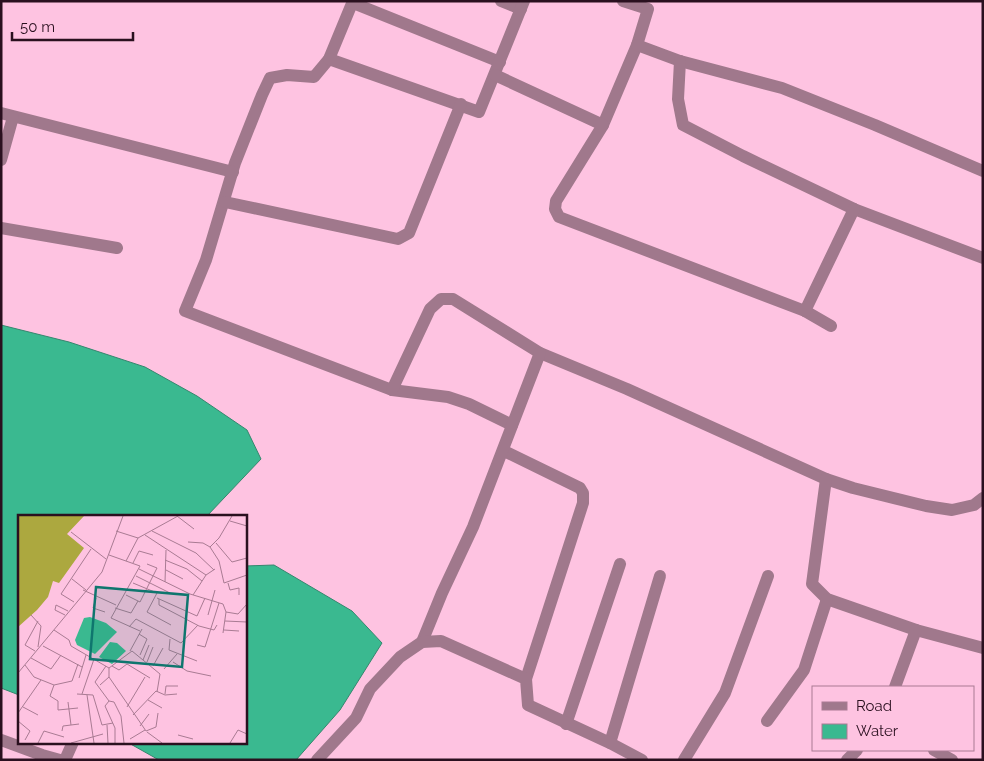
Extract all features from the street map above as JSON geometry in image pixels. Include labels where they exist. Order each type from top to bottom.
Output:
[{"type":"street","points":[[329,59],[461,104],[479,112],[522,5],[501,1]]},
{"type":"street","points":[[623,1],[648,9],[637,45],[603,124],[556,201],[555,209],[560,218],[805,311],[831,326]]},
{"type":"street","points":[[500,62],[353,2],[329,59],[312,78],[287,75],[270,78],[233,172],[206,260],[185,311],[392,390],[448,397],[469,404],[512,425]]},
{"type":"street","points":[[637,45],[680,61],[782,88],[876,125],[983,171]]},
{"type":"street","points":[[680,61],[678,99],[683,124],[743,156],[854,209],[983,258]]},
{"type":"street","points":[[495,75],[603,124]]},
{"type":"street","points":[[225,202],[398,239],[409,232],[461,104]]},
{"type":"street","points":[[1,160],[7,115],[233,172]]},
{"type":"street","points":[[805,311],[854,209]]},
{"type":"street","points":[[1,228],[117,248]]},
{"type":"street","points":[[392,390],[430,309],[441,299],[453,299],[540,353],[627,389],[826,479],[919,505],[952,510],[974,505],[983,498]]},
{"type":"street","points":[[422,642],[442,593],[473,527],[504,451],[540,353]]},
{"type":"street","points":[[504,451],[580,488],[584,496],[584,503],[526,678],[528,705],[642,760]]},
{"type":"street","points":[[826,479],[812,584],[826,600],[916,630],[983,648]]},
{"type":"street","points":[[566,724],[620,564]]},
{"type":"street","points":[[610,743],[660,576]]},
{"type":"street","points":[[684,760],[725,694],[768,576]]},
{"type":"street","points":[[767,721],[804,670],[826,600]]},
{"type":"street","points":[[896,686],[916,630]]},
{"type":"street","points":[[317,760],[356,718],[370,689],[400,657],[422,642],[441,641],[526,678]]},
{"type":"street","points":[[1,740],[42,758],[60,760]]},
{"type":"street","points":[[65,760],[72,744]]},
{"type":"street","points":[[936,751],[952,760]]},
{"type":"water","points":[[1,325],[69,342],[145,367],[197,396],[247,430],[261,459],[208,515],[18,515],[18,695],[1,688]]},
{"type":"water","points":[[274,565],[352,611],[382,643],[340,710],[296,760],[159,760],[131,744],[246,744],[246,566]]}]
